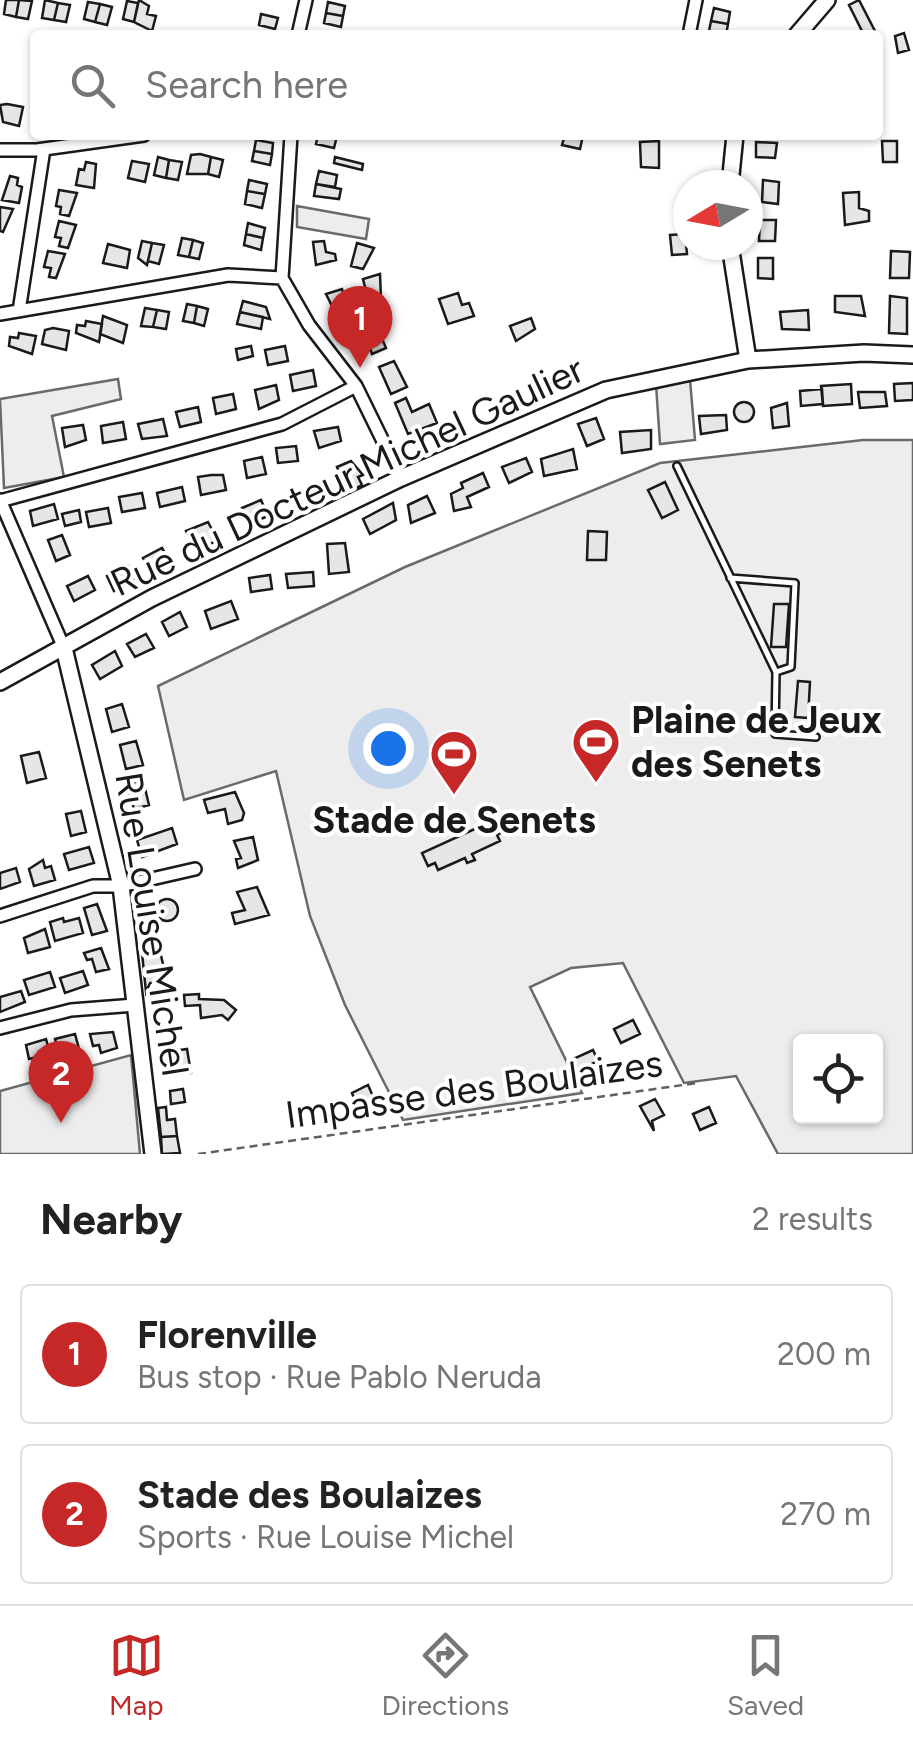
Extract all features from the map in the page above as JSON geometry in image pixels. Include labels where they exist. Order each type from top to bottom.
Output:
[{"type":"street","points":[[299,30],[306,0]]},
{"type":"street","points":[[690,30],[696,0]]},
{"type":"street","points":[[800,30],[827,0]]},
{"type":"street","points":[[0,150],[44,149],[108,140]]},
{"type":"street","points":[[291,140],[282,278],[308,324],[356,386],[400,478]]},
{"type":"street","points":[[732,170],[734,140]]},
{"type":"street","points":[[19,310],[44,149]]},
{"type":"street","points":[[732,260],[748,360]]},
{"type":"street","points":[[0,314],[228,276],[282,278]]},
{"type":"street","name":"Rue du Docteur Michel Gaulier","points":[[0,682],[152,598],[400,478],[606,390],[748,360],[864,353],[913,355]]},
{"type":"street","points":[[64,648],[0,501],[282,424],[356,386]]},
{"type":"street","name":"Rue Louise Michel","points":[[64,648],[121,886],[153,1154]]},
{"type":"street","points":[[0,916],[93,886],[121,886],[195,869]]},
{"type":"street","points":[[0,1028],[71,1010],[134,1005]]},
{"type":"lane","points":[[678,466],[776,672],[775,734],[816,737]]},
{"type":"lane","points":[[730,578],[795,583],[791,667],[776,672]]},
{"type":"path","name":"Impasse des Boulaizes","points":[[198,1154],[696,1082]]},
{"type":"shaded area","points":[[297,206],[369,219],[366,239],[297,227]]},
{"type":"shaded area","points":[[118,379],[121,399],[52,416],[64,477],[4,488],[0,399]]},
{"type":"shaded area","points":[[690,379],[695,440],[660,444],[656,384]]},
{"type":"shaded area","name":"Plaine de Jeux des Senets","points":[[863,440],[913,440],[913,1154],[778,1154],[736,1076],[684,1083],[623,963],[571,968],[530,987],[582,1093],[403,1120],[345,1005],[310,916],[276,771],[184,800],[158,686],[405,567],[660,463]]},
{"type":"shaded area","points":[[131,1055],[140,1154],[0,1154],[0,1091]]},
{"type":"building","points":[[6,0],[19,0],[16,17],[4,14]]},
{"type":"building","points":[[19,0],[32,1],[28,19],[16,17]]},
{"type":"building","points":[[45,0],[58,3],[54,20],[42,18]]},
{"type":"building","points":[[139,0],[149,6],[147,14],[156,16],[152,30],[134,22]]},
{"type":"building","points":[[859,0],[874,30],[862,30],[849,5]]},
{"type":"building","points":[[127,1],[138,3],[134,22],[123,19]]},
{"type":"building","points":[[88,2],[100,4],[95,22],[84,19]]},
{"type":"building","points":[[328,2],[345,6],[343,16],[326,13]]},
{"type":"building","points":[[58,3],[70,5],[66,22],[54,20]]},
{"type":"building","points":[[100,4],[112,7],[107,25],[95,22]]},
{"type":"building","points":[[714,8],[730,12],[728,24],[711,21]]},
{"type":"building","points":[[326,13],[343,16],[341,27],[324,23]]},
{"type":"building","points":[[261,14],[278,18],[275,29],[259,25]]},
{"type":"building","points":[[711,21],[728,24],[727,30],[709,30]]},
{"type":"building","points":[[904,33],[909,50],[898,53],[895,36]]},
{"type":"building","points":[[0,105],[23,107],[19,126],[3,122]]},
{"type":"building","points":[[256,140],[273,143],[272,154],[254,151]]},
{"type":"building","points":[[317,140],[336,140],[334,148],[316,144]]},
{"type":"building","points":[[564,140],[582,140],[580,149],[562,145]]},
{"type":"building","points":[[659,141],[659,168],[641,167],[640,142]]},
{"type":"building","points":[[882,141],[897,141],[897,162],[883,162]]},
{"type":"building","points":[[756,142],[777,143],[775,158],[756,157]]},
{"type":"building","points":[[254,151],[272,154],[270,165],[252,161]]},
{"type":"building","points":[[191,155],[211,157],[208,174],[187,174]]},
{"type":"building","points":[[158,157],[169,160],[166,178],[154,175]]},
{"type":"building","points":[[211,157],[223,160],[219,177],[208,174]]},
{"type":"building","points":[[335,157],[363,164],[362,170],[334,163]]},
{"type":"building","points":[[169,160],[182,162],[178,180],[166,178]]},
{"type":"building","points":[[132,161],[149,164],[145,182],[128,178]]},
{"type":"building","points":[[86,162],[96,164],[94,188],[76,185],[79,169],[84,170]]},
{"type":"building","points":[[319,171],[337,175],[335,187],[316,184]]},
{"type":"building","points":[[10,176],[18,178],[17,185],[22,187],[19,203],[2,200]]},
{"type":"building","points":[[249,180],[267,184],[265,194],[247,191]]},
{"type":"building","points":[[763,180],[779,182],[778,204],[763,202]]},
{"type":"building","points":[[316,184],[341,189],[339,199],[314,196]]},
{"type":"building","points":[[59,190],[77,193],[69,216],[60,214],[61,207],[56,206]]},
{"type":"building","points":[[247,191],[265,194],[262,208],[245,204]]},
{"type":"building","points":[[859,192],[859,208],[869,211],[869,221],[845,225],[843,193]]},
{"type":"building","points":[[0,207],[13,209],[3,232],[0,231]]},
{"type":"building","points":[[763,220],[776,220],[775,241],[763,241]]},
{"type":"building","points":[[59,221],[76,225],[68,248],[59,246],[61,238],[55,237]]},
{"type":"building","points":[[248,223],[265,228],[263,238],[246,234]]},
{"type":"building","points":[[246,234],[263,238],[261,250],[244,245]]},
{"type":"building","points":[[182,238],[193,240],[189,257],[178,255]]},
{"type":"building","points":[[193,240],[203,243],[199,259],[189,257]]},
{"type":"building","points":[[142,241],[152,243],[147,265],[138,258]]},
{"type":"building","points":[[324,241],[326,252],[335,254],[336,260],[316,265],[313,242]]},
{"type":"building","points":[[152,243],[164,245],[159,264],[148,261]]},
{"type":"building","points":[[357,243],[374,248],[363,269],[351,266]]},
{"type":"building","points":[[108,244],[130,250],[127,268],[103,263]]},
{"type":"building","points":[[48,251],[65,254],[56,278],[49,277],[51,268],[44,267]]},
{"type":"building","points":[[891,251],[910,252],[909,278],[890,278]]},
{"type":"building","points":[[773,258],[773,279],[758,278],[758,260]]},
{"type":"building","points":[[380,274],[381,299],[369,303],[363,279]]},
{"type":"building","points":[[342,289],[349,312],[337,316],[326,294]]},
{"type":"building","points":[[458,293],[462,305],[469,303],[474,316],[448,324],[439,299]]},
{"type":"building","points":[[835,296],[861,296],[865,316],[835,312]]},
{"type":"building","points":[[890,296],[907,298],[907,334],[889,333]]},
{"type":"building","points":[[243,301],[266,307],[270,319],[240,312]]},
{"type":"building","points":[[187,304],[197,306],[194,323],[183,321]]},
{"type":"building","points":[[197,306],[208,309],[204,326],[194,323]]},
{"type":"building","points":[[145,308],[157,310],[153,327],[141,326]]},
{"type":"building","points":[[157,310],[169,312],[166,329],[153,327]]},
{"type":"building","points":[[808,310],[809,330],[782,329],[780,312]]},
{"type":"building","points":[[240,312],[263,317],[261,329],[237,324]]},
{"type":"building","points":[[103,316],[127,325],[123,343],[100,334]]},
{"type":"building","points":[[531,318],[535,329],[516,341],[510,326]]},
{"type":"building","points":[[374,320],[386,348],[372,354],[364,331],[358,327]]},
{"type":"building","points":[[86,321],[102,324],[99,342],[76,333],[77,325],[85,326]]},
{"type":"building","points":[[45,330],[69,331],[66,350],[42,344]]},
{"type":"building","points":[[19,333],[36,336],[32,354],[9,346],[10,337],[18,338]]},
{"type":"building","points":[[251,346],[253,356],[238,360],[236,349]]},
{"type":"building","points":[[285,346],[288,361],[268,365],[265,350]]},
{"type":"building","points":[[394,361],[407,387],[391,394],[379,367]]},
{"type":"building","points":[[313,370],[316,386],[293,391],[290,375]]},
{"type":"building","points":[[913,383],[913,400],[895,401],[894,384]]},
{"type":"building","points":[[851,384],[852,404],[823,406],[821,386]]},
{"type":"building","points":[[276,385],[279,400],[259,409],[255,390]]},
{"type":"building","points":[[822,389],[823,404],[801,406],[800,391]]},
{"type":"building","points":[[858,392],[885,392],[887,406],[860,408]]},
{"type":"building","points":[[233,394],[236,409],[216,414],[213,398]]},
{"type":"building","points":[[406,398],[412,412],[429,404],[437,423],[408,434],[395,403]]},
{"type":"building","points":[[740,402],[748,402],[754,412],[748,422],[740,422],[734,416],[734,408]]},
{"type":"building","points":[[787,403],[789,426],[773,428],[771,408]]},
{"type":"building","points":[[198,407],[201,422],[180,427],[176,412]]},
{"type":"building","points":[[726,415],[727,430],[701,434],[699,416]]},
{"type":"building","points":[[596,418],[604,439],[587,446],[578,424]]},
{"type":"building","points":[[163,419],[167,436],[142,439],[138,424]]},
{"type":"building","points":[[123,422],[126,439],[103,443],[101,426]]},
{"type":"building","points":[[83,425],[86,440],[65,447],[62,428]]},
{"type":"building","points":[[338,427],[341,441],[319,448],[314,431]]},
{"type":"building","points":[[651,430],[651,449],[622,453],[620,432]]},
{"type":"building","points":[[296,446],[298,461],[278,463],[276,448]]},
{"type":"building","points":[[573,449],[577,469],[544,476],[541,459]]},
{"type":"building","points":[[262,457],[266,474],[247,478],[244,461]]},
{"type":"building","points":[[526,458],[532,472],[509,483],[502,467]]},
{"type":"building","points":[[351,461],[363,475],[358,477],[362,485],[348,492],[337,467]]},
{"type":"building","points":[[483,473],[489,487],[467,497],[471,507],[454,511],[451,494],[463,488],[461,483]]},
{"type":"building","points":[[223,475],[226,490],[201,495],[198,477]]},
{"type":"building","points":[[665,482],[678,510],[662,518],[648,490]]},
{"type":"building","points":[[182,487],[185,501],[160,507],[157,493]]},
{"type":"building","points":[[142,493],[145,508],[122,512],[119,497]]},
{"type":"building","points":[[427,496],[435,513],[411,523],[408,505]]},
{"type":"building","points":[[261,500],[268,516],[249,524],[242,508]]},
{"type":"building","points":[[393,503],[396,520],[370,534],[363,519]]},
{"type":"building","points":[[54,504],[58,519],[33,526],[30,511]]},
{"type":"building","points":[[108,508],[111,523],[89,527],[86,512]]},
{"type":"building","points":[[79,510],[81,522],[65,526],[62,514]]},
{"type":"building","points":[[208,522],[218,541],[195,549],[186,531]]},
{"type":"building","points":[[588,531],[607,532],[606,560],[587,560]]},
{"type":"building","points":[[62,535],[70,555],[56,561],[48,540]]},
{"type":"building","points":[[345,543],[349,572],[329,574],[327,544]]},
{"type":"building","points":[[162,548],[169,560],[150,571],[143,558]]},
{"type":"building","points":[[129,566],[136,579],[114,591],[107,576]]},
{"type":"building","points":[[313,572],[314,586],[288,588],[286,574]]},
{"type":"building","points":[[270,575],[272,589],[251,592],[249,578]]},
{"type":"building","points":[[88,576],[95,590],[74,601],[67,586]]},
{"type":"building","points":[[231,601],[238,619],[211,629],[205,611]]},
{"type":"building","points":[[774,604],[789,604],[786,647],[771,647]]},
{"type":"building","points":[[180,612],[187,627],[169,636],[162,622]]},
{"type":"building","points":[[146,634],[154,648],[135,657],[127,644]]},
{"type":"building","points":[[115,651],[122,666],[100,679],[92,665]]},
{"type":"building","points":[[798,681],[810,682],[808,718],[795,717]]},
{"type":"building","points":[[122,704],[129,727],[112,732],[106,709]]},
{"type":"building","points":[[136,741],[143,765],[126,769],[120,745]]},
{"type":"building","points":[[39,752],[46,778],[27,783],[21,756]]},
{"type":"building","points":[[143,780],[149,805],[134,809],[127,784]]},
{"type":"building","points":[[235,792],[244,813],[242,820],[228,824],[225,809],[208,813],[204,800]]},
{"type":"building","points":[[81,811],[86,832],[71,836],[66,814]]},
{"type":"building","points":[[501,817],[507,830],[497,835],[500,841],[472,854],[475,860],[467,863],[465,858],[438,870],[435,863],[428,866],[422,853]]},
{"type":"building","points":[[172,828],[177,844],[142,857],[137,840]]},
{"type":"building","points":[[253,837],[258,860],[238,868],[236,859],[241,858],[234,841]]},
{"type":"building","points":[[89,847],[94,863],[69,870],[64,854]]},
{"type":"building","points":[[43,860],[45,868],[51,866],[55,880],[34,886],[29,869]]},
{"type":"building","points":[[16,868],[20,882],[0,889],[0,873]]},
{"type":"building","points":[[257,887],[269,915],[235,924],[232,913],[245,910],[237,892]]},
{"type":"building","points":[[163,899],[171,899],[178,910],[171,921],[163,921],[156,914],[156,906]]},
{"type":"building","points":[[97,904],[107,931],[92,935],[84,908]]},
{"type":"building","points":[[63,918],[64,922],[79,918],[83,933],[55,941],[50,922]]},
{"type":"building","points":[[45,929],[50,947],[28,953],[24,938]]},
{"type":"building","points":[[159,947],[163,964],[160,981],[150,983],[146,992],[142,953]]},
{"type":"building","points":[[101,948],[109,969],[96,972],[92,959],[87,960],[84,953]]},
{"type":"building","points":[[83,971],[88,985],[65,993],[60,978]]},
{"type":"building","points":[[50,972],[55,987],[29,995],[24,980]]},
{"type":"building","points":[[21,991],[25,1002],[0,1012],[0,997]]},
{"type":"building","points":[[199,994],[199,999],[224,1000],[236,1010],[228,1020],[222,1015],[201,1018],[200,1005],[185,1006],[184,995]]},
{"type":"building","points":[[633,1020],[640,1034],[621,1043],[614,1029]]},
{"type":"building","points":[[113,1032],[117,1048],[101,1053],[99,1045],[93,1046],[90,1034]]},
{"type":"building","points":[[75,1034],[79,1049],[59,1055],[55,1039]]},
{"type":"building","points":[[46,1039],[50,1054],[29,1059],[26,1045]]},
{"type":"building","points":[[187,1049],[191,1073],[176,1075],[173,1051]]},
{"type":"building","points":[[593,1050],[598,1061],[579,1070],[573,1059]]},
{"type":"building","points":[[368,1085],[375,1101],[358,1108],[352,1093]]},
{"type":"building","points":[[183,1089],[185,1102],[171,1104],[170,1091]]},
{"type":"building","points":[[655,1099],[664,1115],[652,1121],[654,1131],[640,1106]]},
{"type":"building","points":[[166,1107],[167,1120],[175,1119],[177,1136],[161,1137],[158,1108]]},
{"type":"building","points":[[709,1107],[716,1123],[700,1130],[693,1114]]},
{"type":"building","points":[[177,1136],[180,1153],[162,1154],[161,1137]]},
{"type":"place","name":"Florenville","points":[[360,368]]},
{"type":"place","name":"Plaine de Jeux des Senets","points":[[596,784]]},
{"type":"place","name":"Stade de Senets","points":[[454,796]]},
{"type":"place","name":"Stade des Boulaizes","points":[[61,1123]]}]
